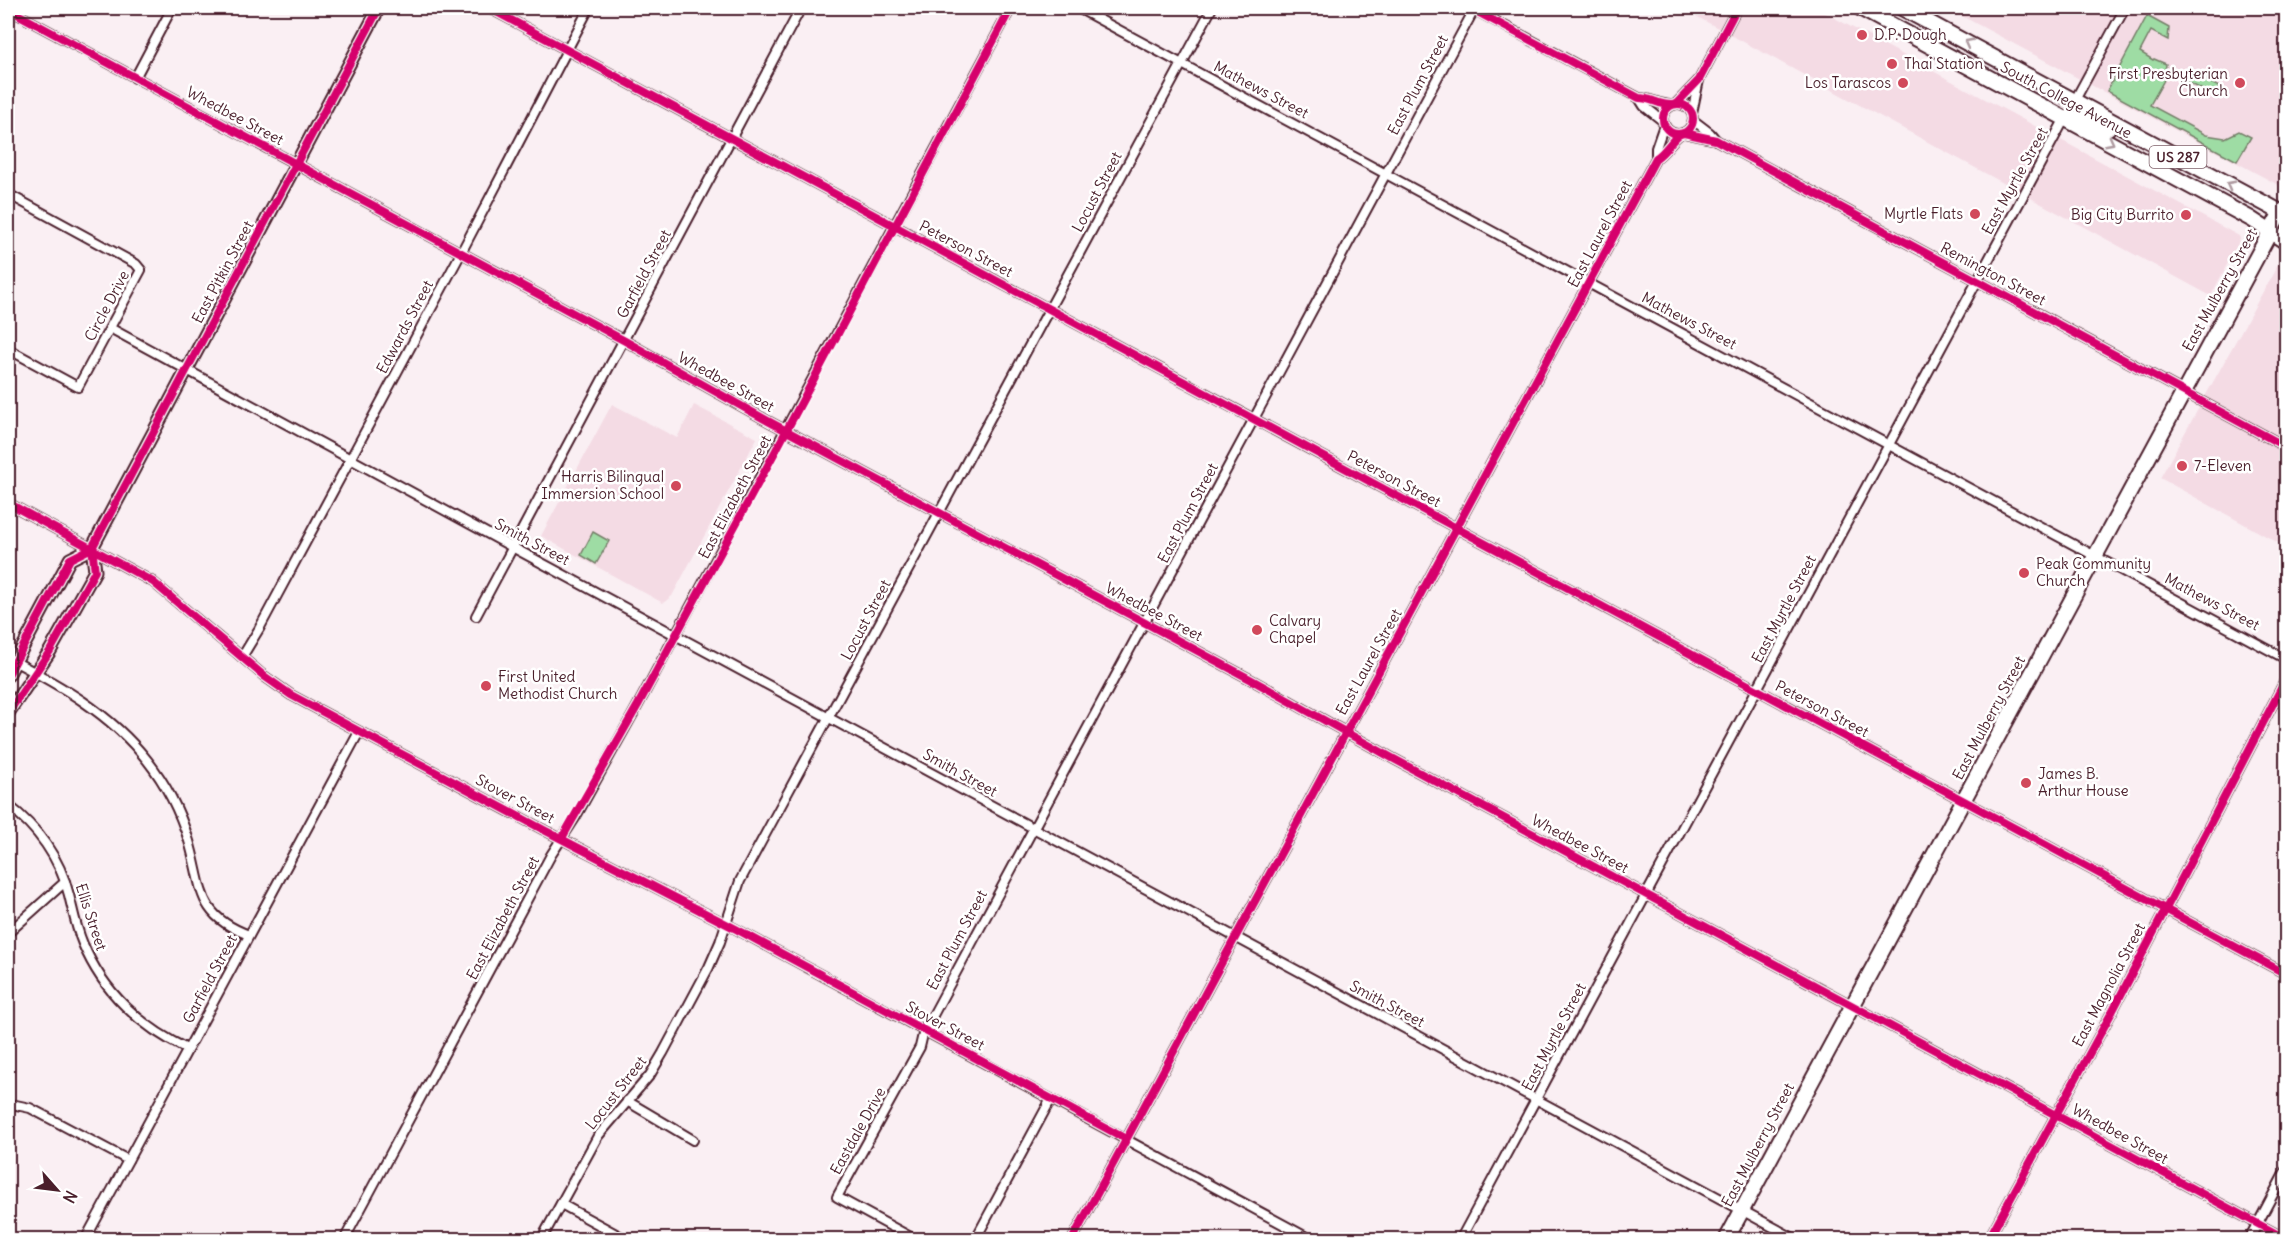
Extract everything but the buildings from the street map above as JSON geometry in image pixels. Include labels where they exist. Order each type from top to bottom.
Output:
[{"type":"highway","name":"South College Avenue","points":[[1860,8],[2251,219],[2286,242]]},
{"type":"highway","name":"South College Avenue","points":[[1902,8],[2284,213]]},
{"type":"highway","points":[[1976,70],[1996,72],[2048,99],[2066,102],[2075,100]]},
{"type":"highway","points":[[2065,118],[2092,119],[2128,138],[2152,143]]},
{"type":"highway","name":"East Mulberry Street","points":[[1726,1239],[2184,391],[2271,232],[2284,213]]},
{"type":"street","points":[[135,78],[172,8]]},
{"type":"street","name":"East Pitkin Street","points":[[8,713],[35,673],[95,572],[92,548],[379,8]]},
{"type":"street","name":"Peterson Street","points":[[489,8],[2286,974]]},
{"type":"street","name":"Edwards Street","points":[[242,657],[461,253],[589,8]]},
{"type":"street","name":"Garfield Street","points":[[476,616],[801,8]]},
{"type":"street","name":"East Elizabeth Street","points":[[344,1239],[676,634],[1011,8]]},
{"type":"street","name":"Mathews Street","points":[[1078,8],[2286,659]]},
{"type":"street","name":"Locust Street","points":[[541,1239],[598,1136],[650,1075],[663,1053],[709,967],[741,881],[1212,8]]},
{"type":"street","points":[[1473,8],[1639,98],[1648,98],[1662,104],[1685,106],[1693,117]]},
{"type":"street","name":"East Plum Street","points":[[924,1030],[1473,8]]},
{"type":"street","points":[[1663,123],[1664,112],[1699,80],[1737,8]]},
{"type":"street","points":[[2075,100],[2125,8]]},
{"type":"street","name":"Whedbee Street","points":[[8,9],[2286,1239]]},
{"type":"street","points":[[1639,98],[1670,132],[1682,134],[1691,127],[1699,80]]},
{"type":"street","name":"Remington Street","points":[[1693,117],[1716,140]]},
{"type":"street","name":"East Myrtle Street","points":[[1460,1239],[2065,118]]},
{"type":"street","name":"East Laurel Street","points":[[1072,1239],[1656,158],[1656,148],[1663,123]]},
{"type":"street","name":"Remington Street","points":[[1682,134],[1716,140],[2286,447]]},
{"type":"street","name":"East Laurel Street","points":[[1656,158],[1682,134]]},
{"type":"street","name":"Circle Drive","points":[[8,194],[136,264],[141,270],[78,387],[8,349]]},
{"type":"street","name":"Smith Street","points":[[110,328],[1797,1239]]},
{"type":"street","name":"Stover Street","points":[[8,503],[153,582],[279,687],[359,732],[726,924],[1312,1239]]},
{"type":"street","name":"East Pitkin Street","points":[[8,675],[11,660],[70,559],[92,548]]},
{"type":"street","points":[[11,660],[89,705],[120,731],[147,760],[171,798],[182,822],[205,901],[216,916],[227,925],[249,934]]},
{"type":"street","name":"East Magnolia Street","points":[[1988,1239],[2286,679]]},
{"type":"street","name":"Garfield Street","points":[[85,1239],[359,732]]},
{"type":"street","name":"Ellis Street","points":[[8,805],[25,818],[41,837],[57,864],[65,882],[83,944],[108,987],[139,1019],[161,1036],[187,1049]]},
{"type":"street","points":[[8,933],[65,882]]},
{"type":"street","name":"Eastdale Drive","points":[[916,1239],[837,1197],[920,1047],[924,1030]]},
{"type":"street","points":[[975,1239],[1051,1099]]},
{"type":"street","points":[[627,1101],[693,1140]]},
{"type":"street","points":[[8,1107],[16,1105],[30,1108],[128,1160]]},
{"type":"street","points":[[2249,1239],[2286,1170]]},
{"type":"street","points":[[561,1204],[627,1239]]},
{"type":"shaded area","points":[[1681,8],[1816,8],[2239,236],[2240,239],[2211,296]]},
{"type":"shaded area","points":[[1947,8],[2286,8],[2286,189],[2104,92]]},
{"type":"shaded area","points":[[2286,259],[2286,547],[2160,478],[2280,261]]},
{"type":"shaded area","points":[[612,404],[677,438],[694,405],[757,438],[672,596],[663,603],[541,536]]},
{"type":"green space","points":[[2147,16],[2169,28],[2168,40],[2151,31],[2140,52],[2153,60],[2166,64],[2164,80],[2150,105],[2206,135],[2225,138],[2239,131],[2251,137],[2237,161],[2107,91]]},
{"type":"green space","points":[[2185,69],[2219,87],[2214,96],[2180,78]]},
{"type":"green space","points":[[593,532],[609,541],[596,564],[581,555]]},
{"type":"cycle path","points":[[8,713],[50,651],[95,571],[92,548],[379,8]]},
{"type":"cycle path","points":[[489,8],[2286,974]]},
{"type":"cycle path","points":[[562,838],[638,705],[775,452],[1011,8]]},
{"type":"cycle path","points":[[1470,8],[1639,98],[1671,105]]},
{"type":"cycle path","points":[[1676,104],[1699,80],[1737,8]]},
{"type":"cycle path","points":[[8,9],[2286,1239]]},
{"type":"cycle path","points":[[1678,104],[1689,108],[1693,119],[1689,130],[1678,134],[1667,130],[1663,119],[1667,108],[1678,104]]},
{"type":"cycle path","points":[[1684,133],[1716,140],[2286,447]]},
{"type":"cycle path","points":[[1072,1240],[1656,158],[1680,134]]},
{"type":"cycle path","points":[[8,503],[153,582],[264,676],[291,695],[736,929],[1126,1139]]},
{"type":"cycle path","points":[[8,675],[70,559],[92,548]]},
{"type":"cycle path","points":[[1988,1240],[2112,1012],[2286,679]]},
{"type":"place","name":"D.P. Dough","points":[[1862,35]]},
{"type":"place","name":"Thai Station","points":[[1892,64]]},
{"type":"place","name":"Los Tarascos","points":[[1903,83]]},
{"type":"place","name":"First Presbyterian Church","points":[[2240,83]]},
{"type":"place","name":"Myrtle Flats","points":[[1975,214]]},
{"type":"place","name":"Big City Burrito","points":[[2186,215]]},
{"type":"place","name":"7-Eleven","points":[[2182,466]]},
{"type":"place","name":"Harris Bilingual Immersion School","points":[[676,486]]},
{"type":"place","name":"Peak Community Church","points":[[2024,573]]},
{"type":"place","name":"Calvary Chapel","points":[[1257,630]]},
{"type":"place","name":"First United Methodist Church","points":[[486,686]]},
{"type":"place","name":"James B. Arthur House","points":[[2026,783]]}]
